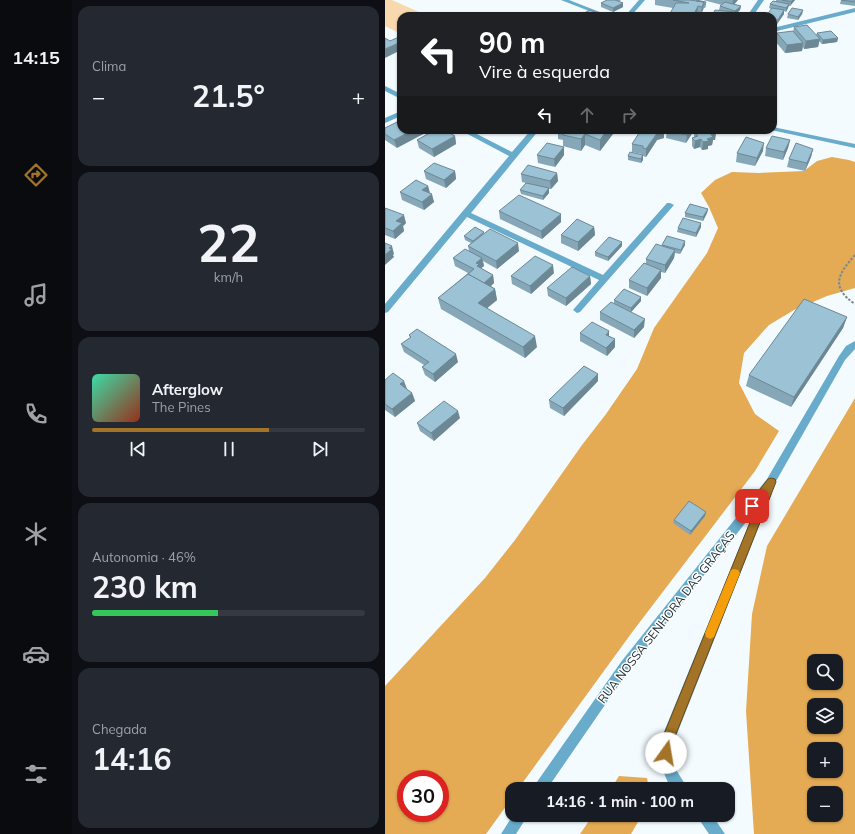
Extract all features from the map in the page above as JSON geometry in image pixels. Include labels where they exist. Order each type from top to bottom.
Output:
[{"type":"street","points":[[564,0],[596,12]]},
{"type":"street","points":[[631,12],[641,0]]},
{"type":"street","points":[[753,12],[761,0]]},
{"type":"street","points":[[777,29],[855,10]]},
{"type":"street","points":[[385,88],[397,94]]},
{"type":"street","points":[[385,121],[397,115]]},
{"type":"street","points":[[777,130],[855,146]]},
{"type":"street","points":[[472,134],[514,156]]},
{"type":"street","points":[[385,310],[532,134]]},
{"type":"street","points":[[577,310],[670,205]]},
{"type":"street","points":[[465,213],[604,279]]},
{"type":"street","name":"RUA NOSSA SENHORA DAS GRAÇAS","points":[[544,782],[625,666],[771,482],[842,358],[849,348],[855,344]]},
{"type":"street","points":[[675,782],[665,762],[666,744],[771,482]]},
{"type":"street","points":[[508,834],[516,822]]},
{"type":"street","points":[[709,822],[718,834]]},
{"type":"path","points":[[855,255],[841,271],[839,281],[839,288],[845,298],[855,304]]},
{"type":"shaded area","points":[[385,0],[392,0],[419,12],[397,12],[397,32],[385,26]]},
{"type":"shaded area","points":[[832,157],[855,162],[855,288],[827,296],[794,310],[769,325],[744,353],[739,383],[755,414],[779,431],[755,471],[633,631],[523,782],[505,782],[505,808],[486,834],[385,834],[385,686],[485,578],[515,540],[637,369],[654,328],[707,253],[718,228],[701,193],[715,180],[732,172],[759,173],[804,171],[817,161]]},
{"type":"shaded area","points":[[855,398],[855,834],[754,834],[746,711],[752,614],[767,546]]},
{"type":"shaded area","points":[[619,776],[647,778],[648,782],[615,782]]},
{"type":"shaded area","points":[[588,822],[638,822],[631,834],[580,834]]},
{"type":"building","points":[[607,0],[615,0],[623,3],[613,8],[601,3]]},
{"type":"building","points":[[673,0],[704,2],[702,7],[698,6],[695,12],[671,12],[676,3],[689,3]]},
{"type":"building","points":[[782,0],[793,0],[791,2]]},
{"type":"building","points":[[841,0],[855,0],[855,2]]},
{"type":"building","points":[[773,1],[789,4],[786,8],[770,4]]},
{"type":"building","points":[[725,2],[741,6],[735,11],[720,6]]},
{"type":"building","points":[[772,8],[784,10],[778,20],[777,12],[769,12]]},
{"type":"building","points":[[792,8],[803,10],[798,17],[788,14]]},
{"type":"building","points":[[715,10],[735,12],[714,12]]},
{"type":"building","points":[[807,25],[820,39],[806,41],[794,27]]},
{"type":"building","points":[[793,31],[803,43],[787,45],[777,33]]},
{"type":"building","points":[[831,31],[838,38],[823,40],[817,33]]},
{"type":"building","points":[[385,38],[390,41],[397,38],[397,44],[385,49]]},
{"type":"building","points":[[397,122],[397,134],[405,134],[394,140],[385,134],[385,128]]},
{"type":"building","points":[[428,134],[451,134],[455,136],[432,149],[417,140]]},
{"type":"building","points":[[564,134],[585,134],[581,139],[563,135]]},
{"type":"building","points":[[585,134],[604,134],[600,140]]},
{"type":"building","points":[[638,134],[657,134],[646,149],[643,148],[643,146],[632,144]]},
{"type":"building","points":[[696,134],[711,134],[713,137],[707,139],[709,141],[703,142],[701,139],[695,141],[692,138],[698,136]]},
{"type":"building","points":[[772,136],[790,140],[784,152],[766,148]]},
{"type":"building","points":[[746,137],[764,143],[757,158],[737,153]]},
{"type":"building","points":[[547,143],[564,147],[554,159],[537,155]]},
{"type":"building","points":[[796,143],[813,149],[807,163],[789,159]]},
{"type":"building","points":[[630,152],[643,155],[641,159],[628,156]]},
{"type":"building","points":[[434,163],[455,171],[444,180],[424,171]]},
{"type":"building","points":[[528,165],[557,173],[550,181],[521,174]]},
{"type":"building","points":[[416,180],[428,186],[422,190],[432,194],[422,202],[400,192]]},
{"type":"building","points":[[526,183],[549,188],[543,196],[520,190]]},
{"type":"building","points":[[519,195],[561,214],[541,231],[499,211]]},
{"type":"building","points":[[690,204],[708,209],[703,217],[685,213]]},
{"type":"building","points":[[385,208],[404,215],[396,221],[402,223],[393,231],[385,228]]},
{"type":"building","points":[[683,218],[701,223],[696,233],[678,228]]},
{"type":"building","points":[[577,219],[594,227],[578,242],[561,235]]},
{"type":"building","points":[[475,227],[484,232],[473,241],[464,236]]},
{"type":"building","points":[[490,229],[518,243],[496,261],[468,246]]},
{"type":"building","points":[[667,236],[685,241],[681,250],[662,245]]},
{"type":"building","points":[[609,237],[622,242],[608,257],[595,252]]},
{"type":"building","points":[[385,243],[392,246],[389,248],[392,249],[385,255]]},
{"type":"building","points":[[656,244],[675,250],[665,265],[646,259]]},
{"type":"building","points":[[465,249],[482,258],[476,263],[479,264],[477,266],[493,275],[484,283],[468,274],[474,269],[453,258]]},
{"type":"building","points":[[535,256],[553,265],[530,286],[511,276]]},
{"type":"building","points":[[644,263],[661,270],[647,288],[629,280]]},
{"type":"building","points":[[572,267],[590,276],[566,298],[547,288]]},
{"type":"building","points":[[468,274],[495,289],[478,303],[535,336],[523,347],[438,298]]},
{"type":"building","points":[[624,289],[641,297],[631,308],[614,300]]},
{"type":"building","points":[[804,299],[847,317],[794,397],[749,375]]},
{"type":"building","points":[[611,302],[645,319],[634,330],[600,312]]},
{"type":"building","points":[[592,322],[609,331],[606,335],[615,339],[606,348],[580,333]]},
{"type":"building","points":[[417,329],[456,354],[433,374],[422,367],[429,362],[401,344],[411,337],[409,335]]},
{"type":"building","points":[[584,366],[598,374],[563,408],[549,400]]},
{"type":"building","points":[[393,373],[404,381],[400,384],[412,393],[392,409],[385,404],[385,380]]},
{"type":"building","points":[[444,401],[458,411],[431,433],[417,423]]},
{"type":"building","points":[[689,501],[706,512],[691,531],[674,520]]},
{"type":"slow traffic","points":[[710,633],[734,573]]},
{"type":"route","points":[[666,753],[666,744],[771,482],[752,506]]}]
